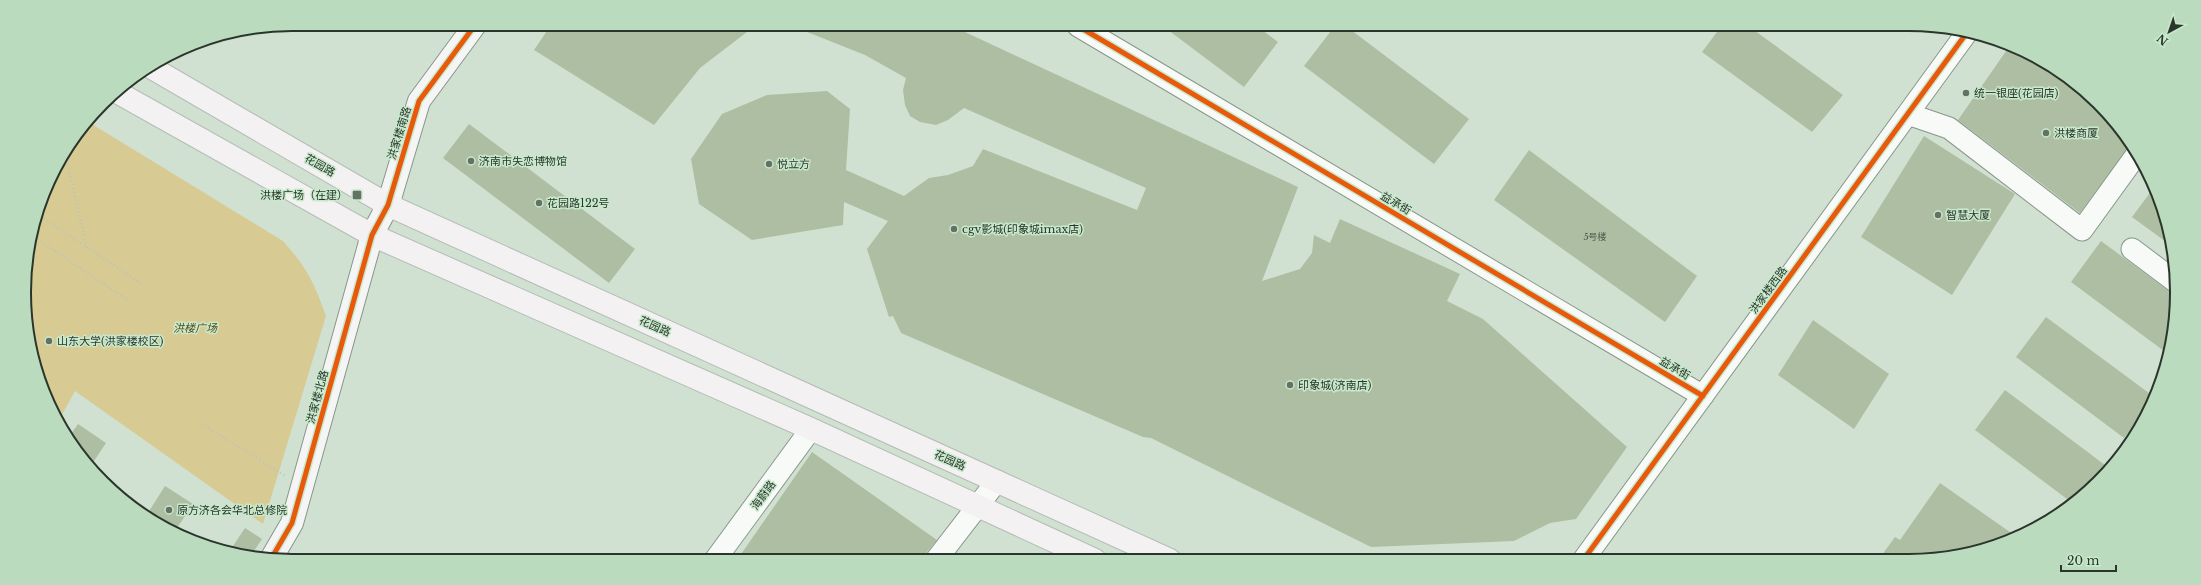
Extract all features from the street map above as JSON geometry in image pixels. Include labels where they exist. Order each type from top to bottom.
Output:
[{"type":"main road","name":"花园路","points":[[155,70],[388,205],[1157,554]]},
{"type":"main road","points":[[122,95],[372,235],[811,429],[1083,554]]},
{"type":"street","name":"洪家楼南路","points":[[372,235],[388,205],[419,101],[471,31]]},
{"type":"street","name":"益承街","points":[[1086,31],[1703,396]]},
{"type":"street","name":"洪家楼西路","points":[[1588,554],[1964,37]]},
{"type":"street","points":[[1908,114],[1948,128],[2082,230],[2133,159]]},
{"type":"street","name":"洪家楼北路","points":[[275,553],[292,524],[372,235]]},
{"type":"street","points":[[2132,248],[2169,277]]},
{"type":"street","name":"海蔚路","points":[[719,554],[811,429]]},
{"type":"street","points":[[941,554],[998,481]]},
{"type":"path","points":[[67,161],[88,248]]},
{"type":"path","points":[[42,218],[142,284]]},
{"type":"path","points":[[37,239],[130,301]]},
{"type":"path","points":[[202,424],[288,478]]},
{"type":"green space","name":"洪楼广场","points":[[92,124],[283,241],[298,259],[309,276],[318,294],[326,316],[263,524],[75,391],[62,415],[45,377],[36,344],[33,327],[31,292],[33,258],[40,225],[51,192],[75,147]]},
{"type":"building","points":[[547,31],[748,31],[700,68],[654,125],[534,50]]},
{"type":"building","name":"印象城(济南店)","points":[[805,31],[963,31],[1298,187],[1262,281],[1300,269],[1312,253],[1314,235],[1330,243],[1340,219],[1460,274],[1447,301],[1483,319],[1627,447],[1576,519],[1550,523],[1514,541],[1371,547],[1151,438],[1143,437],[901,333],[893,316],[889,317],[867,249],[888,221],[844,202],[843,225],[752,240],[699,204],[691,159],[722,114],[767,95],[827,91],[850,109],[846,170],[904,196],[929,178],[948,175],[973,166],[983,149],[1137,210],[1146,188],[964,108],[948,120],[936,125],[920,122],[910,116],[905,105],[903,90],[906,78],[865,55]]},
{"type":"building","points":[[1169,31],[1263,31],[1278,42],[1244,87]]},
{"type":"building","points":[[1331,31],[1352,31],[1469,119],[1434,164],[1304,66]]},
{"type":"building","points":[[1718,31],[1755,31],[1843,95],[1812,132],[1702,52]]},
{"type":"building","name":"洪楼商厦","points":[[2007,50],[2039,66],[2068,85],[2105,120],[2127,149],[2080,213],[1958,120]]},
{"type":"building","name":"花园路122号","points":[[469,124],[635,249],[609,283],[443,158]]},
{"type":"building","name":"智慧大厦","points":[[1924,136],[2015,194],[1952,295],[1861,237]]},
{"type":"building","points":[[1529,150],[1697,276],[1665,322],[1494,200]]},
{"type":"building","points":[[2150,192],[2165,241],[2132,217]]},
{"type":"building","points":[[2101,241],[2170,292],[2168,327],[2163,351],[2071,282]]},
{"type":"building","points":[[2046,317],[2150,394],[2135,422],[2124,438],[2016,357]]},
{"type":"building","points":[[1813,320],[1889,374],[1854,429],[1778,375]]},
{"type":"building","points":[[2005,390],[2105,465],[2068,500],[1975,430]]},
{"type":"building","points":[[78,424],[106,443],[93,462],[85,452],[72,433]]},
{"type":"building","points":[[812,452],[937,540],[926,554],[741,554]]},
{"type":"building","points":[[1940,483],[2011,533],[1976,545],[1943,552],[1883,554],[1895,537],[1900,540]]},
{"type":"building","name":"原方济各会华北总修院","points":[[165,486],[193,504],[178,527],[149,511]]},
{"type":"building","points":[[245,528],[262,539],[254,551],[232,547]]},
{"type":"cycle path","points":[[275,553],[292,523],[372,235],[388,205],[419,101],[471,31]]},
{"type":"cycle path","points":[[1086,31],[1703,396]]},
{"type":"cycle path","points":[[1588,554],[1964,37]]},
{"type":"place","name":"统一银座(花园店)","points":[[1966,93]]},
{"type":"place","name":"洪楼商厦","points":[[2046,133]]},
{"type":"place","name":"济南市失恋博物馆","points":[[471,161]]},
{"type":"place","name":"悦立方","points":[[769,164]]},
{"type":"place","name":"洪楼广场（在建）","points":[[357,195]]},
{"type":"place","name":"花园路122号","points":[[539,203]]},
{"type":"place","name":"智慧大厦","points":[[1938,215]]},
{"type":"place","name":"cgv影城(印象城imax店)","points":[[954,229]]},
{"type":"place","name":"山东大学(洪家楼校区)","points":[[49,341]]},
{"type":"place","name":"印象城(济南店)","points":[[1290,385]]},
{"type":"place","name":"原方济各会华北总修院","points":[[169,510]]}]
